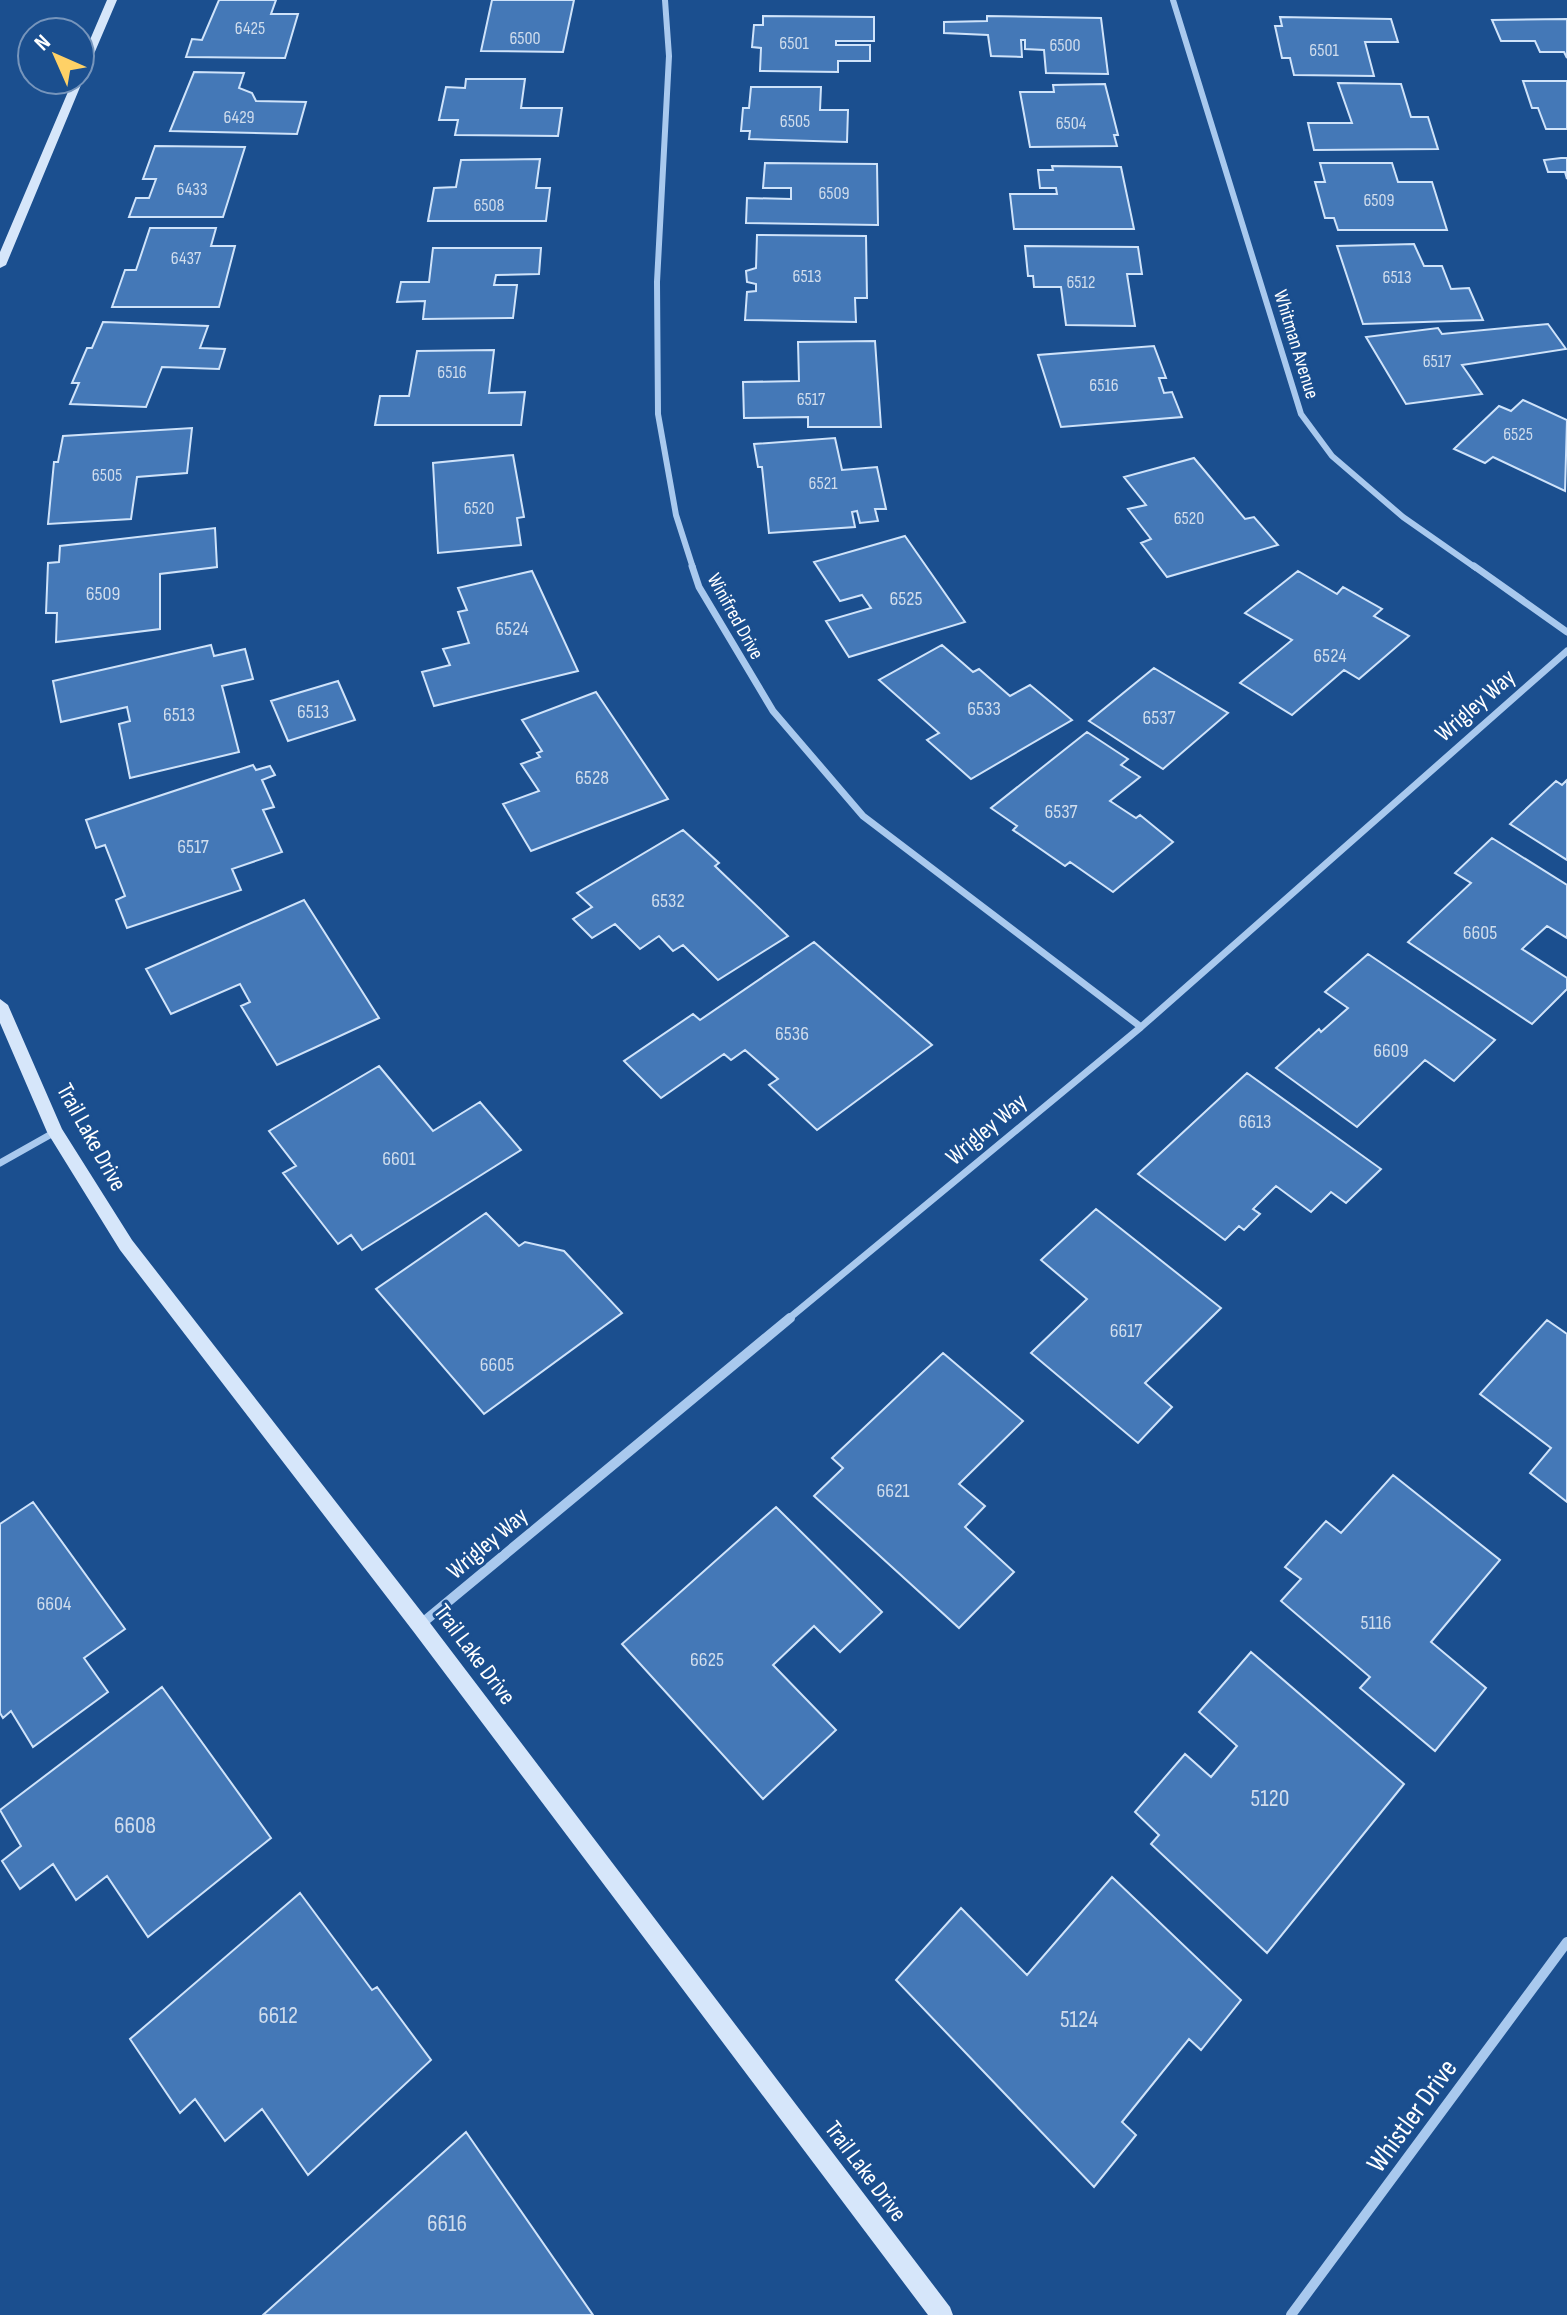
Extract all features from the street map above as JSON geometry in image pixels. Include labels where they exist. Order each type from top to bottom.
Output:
[{"type":"street","points":[[96,38],[112,0]]},
{"type":"street","name":"Winifred Drive","points":[[665,0],[669,56],[657,282],[658,414],[676,515],[699,587],[773,711],[863,816],[1141,1027]]},
{"type":"street","name":"Whitman Avenue","points":[[1173,0],[1301,414],[1332,456],[1403,517],[1567,632]]},
{"type":"street","points":[[0,265],[71,96]]},
{"type":"street","name":"Wrigley Way","points":[[420,1625],[1141,1027],[1567,651]]},
{"type":"street","name":"Trail Lake Drive","points":[[0,1005],[55,1132],[126,1245],[420,1625],[942,2315]]},
{"type":"street","points":[[0,1163],[55,1132]]},
{"type":"street","name":"Whistler Drive","points":[[1291,2315],[1567,1942]]},
{"type":"building","points":[[219,0],[276,0],[271,14],[298,14],[285,58],[186,57],[192,39],[202,40]]},
{"type":"building","points":[[492,0],[574,0],[563,52],[481,51]]},
{"type":"building","points":[[763,16],[874,17],[874,41],[836,41],[836,45],[870,45],[870,61],[838,61],[838,72],[760,71],[761,48],[752,47],[754,25],[763,25]]},
{"type":"building","points":[[987,16],[1101,18],[1108,74],[1046,73],[1044,50],[1025,49],[1025,40],[1021,40],[1022,57],[991,56],[988,35],[944,33],[944,22],[987,21]]},
{"type":"building","points":[[1280,17],[1391,19],[1398,42],[1365,42],[1374,76],[1294,75],[1290,58],[1282,58],[1275,26],[1282,26]]},
{"type":"building","points":[[1567,19],[1567,58],[1564,52],[1540,52],[1535,41],[1501,41],[1492,20]]},
{"type":"building","points":[[194,72],[244,73],[239,88],[252,93],[256,101],[306,102],[297,134],[170,131]]},
{"type":"building","points":[[466,79],[525,79],[521,108],[562,108],[558,136],[455,135],[458,120],[439,120],[446,87],[465,88]]},
{"type":"building","points":[[1523,81],[1567,81],[1567,129],[1546,129],[1538,108],[1532,108]]},
{"type":"building","points":[[1338,83],[1401,84],[1411,117],[1428,117],[1438,149],[1314,150],[1308,123],[1352,123]]},
{"type":"building","points":[[1105,84],[1118,135],[1114,135],[1117,146],[1030,147],[1020,92],[1054,92],[1053,85]]},
{"type":"building","points":[[751,87],[821,87],[820,110],[848,110],[847,142],[749,139],[750,131],[741,131],[743,108],[749,108]]},
{"type":"building","points":[[155,146],[245,147],[223,217],[129,217],[136,198],[149,198],[156,179],[143,179]]},
{"type":"building","points":[[1567,158],[1567,179],[1565,172],[1548,172],[1544,160]]},
{"type":"building","points":[[540,159],[536,188],[550,188],[546,221],[428,221],[434,188],[456,187],[461,160]]},
{"type":"building","points":[[765,163],[877,164],[878,225],[746,223],[747,198],[791,199],[791,188],[763,188]]},
{"type":"building","points":[[1320,163],[1392,163],[1398,182],[1432,182],[1447,230],[1338,230],[1334,218],[1325,218],[1315,182],[1325,182]]},
{"type":"building","points":[[1052,166],[1121,167],[1134,229],[1014,229],[1010,194],[1057,194],[1056,188],[1040,188],[1038,170],[1053,170]]},
{"type":"building","points":[[150,228],[216,228],[211,246],[235,246],[219,307],[112,307],[125,270],[136,270]]},
{"type":"building","points":[[757,235],[866,236],[867,298],[855,298],[856,322],[745,320],[747,292],[756,291],[756,284],[747,282],[746,271],[756,268]]},
{"type":"building","points":[[1414,244],[1424,266],[1442,266],[1451,289],[1469,288],[1483,320],[1363,324],[1337,246]]},
{"type":"building","points":[[1025,246],[1138,247],[1142,274],[1127,274],[1135,326],[1066,325],[1061,287],[1034,287],[1033,276],[1028,276]]},
{"type":"building","points":[[433,248],[541,248],[539,274],[496,275],[494,285],[517,285],[513,318],[423,319],[425,301],[397,302],[401,282],[429,282]]},
{"type":"building","points":[[103,322],[208,326],[200,348],[225,349],[219,369],[162,367],[146,407],[70,404],[79,383],[72,383],[87,348],[92,348]]},
{"type":"building","points":[[1548,324],[1566,349],[1462,365],[1482,394],[1406,404],[1366,337],[1438,328],[1442,334]]},
{"type":"building","points":[[875,341],[881,427],[808,427],[808,417],[744,418],[743,382],[799,381],[798,342]]},
{"type":"building","points":[[1154,346],[1166,378],[1159,378],[1164,393],[1172,392],[1182,417],[1061,427],[1038,355]]},
{"type":"building","points":[[494,350],[489,393],[525,392],[521,425],[375,425],[380,396],[409,396],[417,351]]},
{"type":"building","points":[[1523,400],[1567,420],[1565,491],[1493,457],[1485,463],[1454,449],[1499,406],[1511,411]]},
{"type":"building","points":[[192,428],[187,473],[137,477],[131,519],[48,524],[54,462],[58,462],[63,436]]},
{"type":"building","points":[[835,438],[842,470],[877,467],[886,509],[875,509],[878,521],[860,523],[857,511],[852,512],[855,527],[769,533],[762,467],[758,467],[754,444]]},
{"type":"building","points":[[513,455],[524,517],[517,518],[521,545],[438,553],[433,463]]},
{"type":"building","points":[[1194,458],[1245,519],[1254,517],[1278,545],[1167,577],[1141,543],[1151,539],[1128,509],[1146,505],[1124,477]]},
{"type":"building","points":[[215,528],[217,567],[160,574],[160,629],[56,642],[57,613],[46,613],[48,563],[59,562],[60,546]]},
{"type":"building","points":[[905,536],[965,622],[849,657],[826,621],[871,608],[862,595],[840,601],[814,562]]},
{"type":"building","points":[[532,571],[578,671],[434,706],[422,672],[450,665],[443,649],[469,643],[458,612],[467,610],[458,588]]},
{"type":"building","points":[[1298,571],[1337,594],[1343,587],[1382,609],[1374,616],[1409,636],[1359,679],[1344,670],[1292,715],[1240,683],[1292,640],[1245,613]]},
{"type":"building","points":[[211,645],[214,656],[245,649],[253,679],[222,686],[239,752],[130,778],[119,724],[130,721],[127,707],[61,722],[53,681]]},
{"type":"building","points":[[942,645],[973,672],[979,669],[1010,696],[1030,685],[1072,720],[971,779],[927,740],[939,733],[879,680]]},
{"type":"building","points":[[1154,668],[1228,713],[1163,769],[1089,721]]},
{"type":"building","points":[[338,681],[355,720],[288,741],[271,701]]},
{"type":"building","points":[[596,692],[668,799],[531,851],[503,804],[539,791],[521,764],[540,757],[537,753],[542,751],[522,720]]},
{"type":"building","points":[[1087,732],[1128,759],[1121,765],[1140,777],[1110,801],[1136,818],[1140,815],[1173,842],[1113,892],[1070,862],[1065,866],[1013,830],[1017,826],[991,808]]},
{"type":"building","points":[[253,765],[256,770],[270,766],[275,775],[262,780],[274,807],[263,810],[282,852],[232,869],[241,890],[127,928],[116,900],[125,896],[105,845],[96,848],[86,820]]},
{"type":"building","points":[[1567,780],[1567,860],[1510,824],[1556,781],[1562,785]]},
{"type":"building","points":[[683,830],[719,863],[715,866],[788,936],[718,980],[683,945],[673,951],[659,936],[640,949],[615,924],[592,938],[573,919],[592,907],[577,893]]},
{"type":"building","points":[[1492,838],[1567,885],[1567,938],[1547,926],[1522,949],[1567,978],[1567,989],[1532,1024],[1408,942],[1471,883],[1455,873]]},
{"type":"building","points":[[304,900],[379,1018],[277,1065],[241,1006],[250,1002],[240,984],[171,1014],[146,969]]},
{"type":"building","points":[[814,942],[932,1045],[817,1130],[769,1085],[778,1079],[745,1050],[731,1060],[724,1054],[661,1098],[624,1061],[693,1014],[700,1020]]},
{"type":"building","points":[[1368,954],[1495,1040],[1454,1081],[1425,1060],[1357,1127],[1276,1068],[1319,1029],[1321,1032],[1348,1008],[1325,992]]},
{"type":"building","points":[[379,1066],[433,1131],[480,1102],[521,1150],[362,1250],[351,1235],[338,1244],[283,1173],[296,1166],[269,1131]]},
{"type":"building","points":[[1247,1073],[1381,1169],[1346,1203],[1331,1192],[1311,1212],[1276,1186],[1253,1209],[1260,1214],[1244,1230],[1239,1226],[1225,1240],[1138,1174]]},
{"type":"building","points":[[1096,1209],[1221,1308],[1145,1383],[1172,1407],[1138,1443],[1031,1353],[1087,1299],[1041,1260]]},
{"type":"building","points":[[486,1213],[519,1246],[525,1242],[564,1251],[622,1313],[484,1414],[376,1289]]},
{"type":"building","points":[[1547,1320],[1567,1334],[1567,1502],[1530,1473],[1551,1448],[1480,1394]]},
{"type":"building","points":[[943,1353],[1023,1421],[959,1484],[985,1506],[965,1527],[1014,1572],[959,1628],[814,1496],[843,1468],[832,1458]]},
{"type":"building","points":[[1393,1475],[1500,1560],[1431,1642],[1486,1688],[1435,1751],[1360,1688],[1370,1677],[1281,1601],[1301,1579],[1285,1567],[1326,1521],[1341,1533]]},
{"type":"building","points":[[33,1502],[125,1629],[84,1658],[108,1692],[33,1747],[11,1711],[3,1718],[0,1713],[0,1524]]},
{"type":"building","points":[[776,1507],[882,1612],[840,1652],[814,1626],[773,1665],[836,1730],[763,1799],[622,1644]]},
{"type":"building","points":[[1251,1652],[1404,1784],[1267,1953],[1151,1844],[1159,1835],[1135,1812],[1185,1754],[1211,1777],[1237,1746],[1199,1712]]},
{"type":"building","points":[[162,1687],[271,1838],[148,1937],[107,1876],[76,1900],[53,1864],[20,1889],[2,1861],[21,1846],[0,1810]]},
{"type":"building","points":[[1112,1877],[1241,2000],[1201,2050],[1189,2039],[1122,2122],[1136,2135],[1094,2187],[896,1980],[961,1908],[1027,1975]]},
{"type":"building","points":[[300,1893],[372,1990],[377,1987],[431,2060],[308,2175],[262,2109],[225,2141],[195,2099],[180,2113],[130,2039]]},
{"type":"building","points":[[466,2132],[593,2315],[263,2315]]}]
